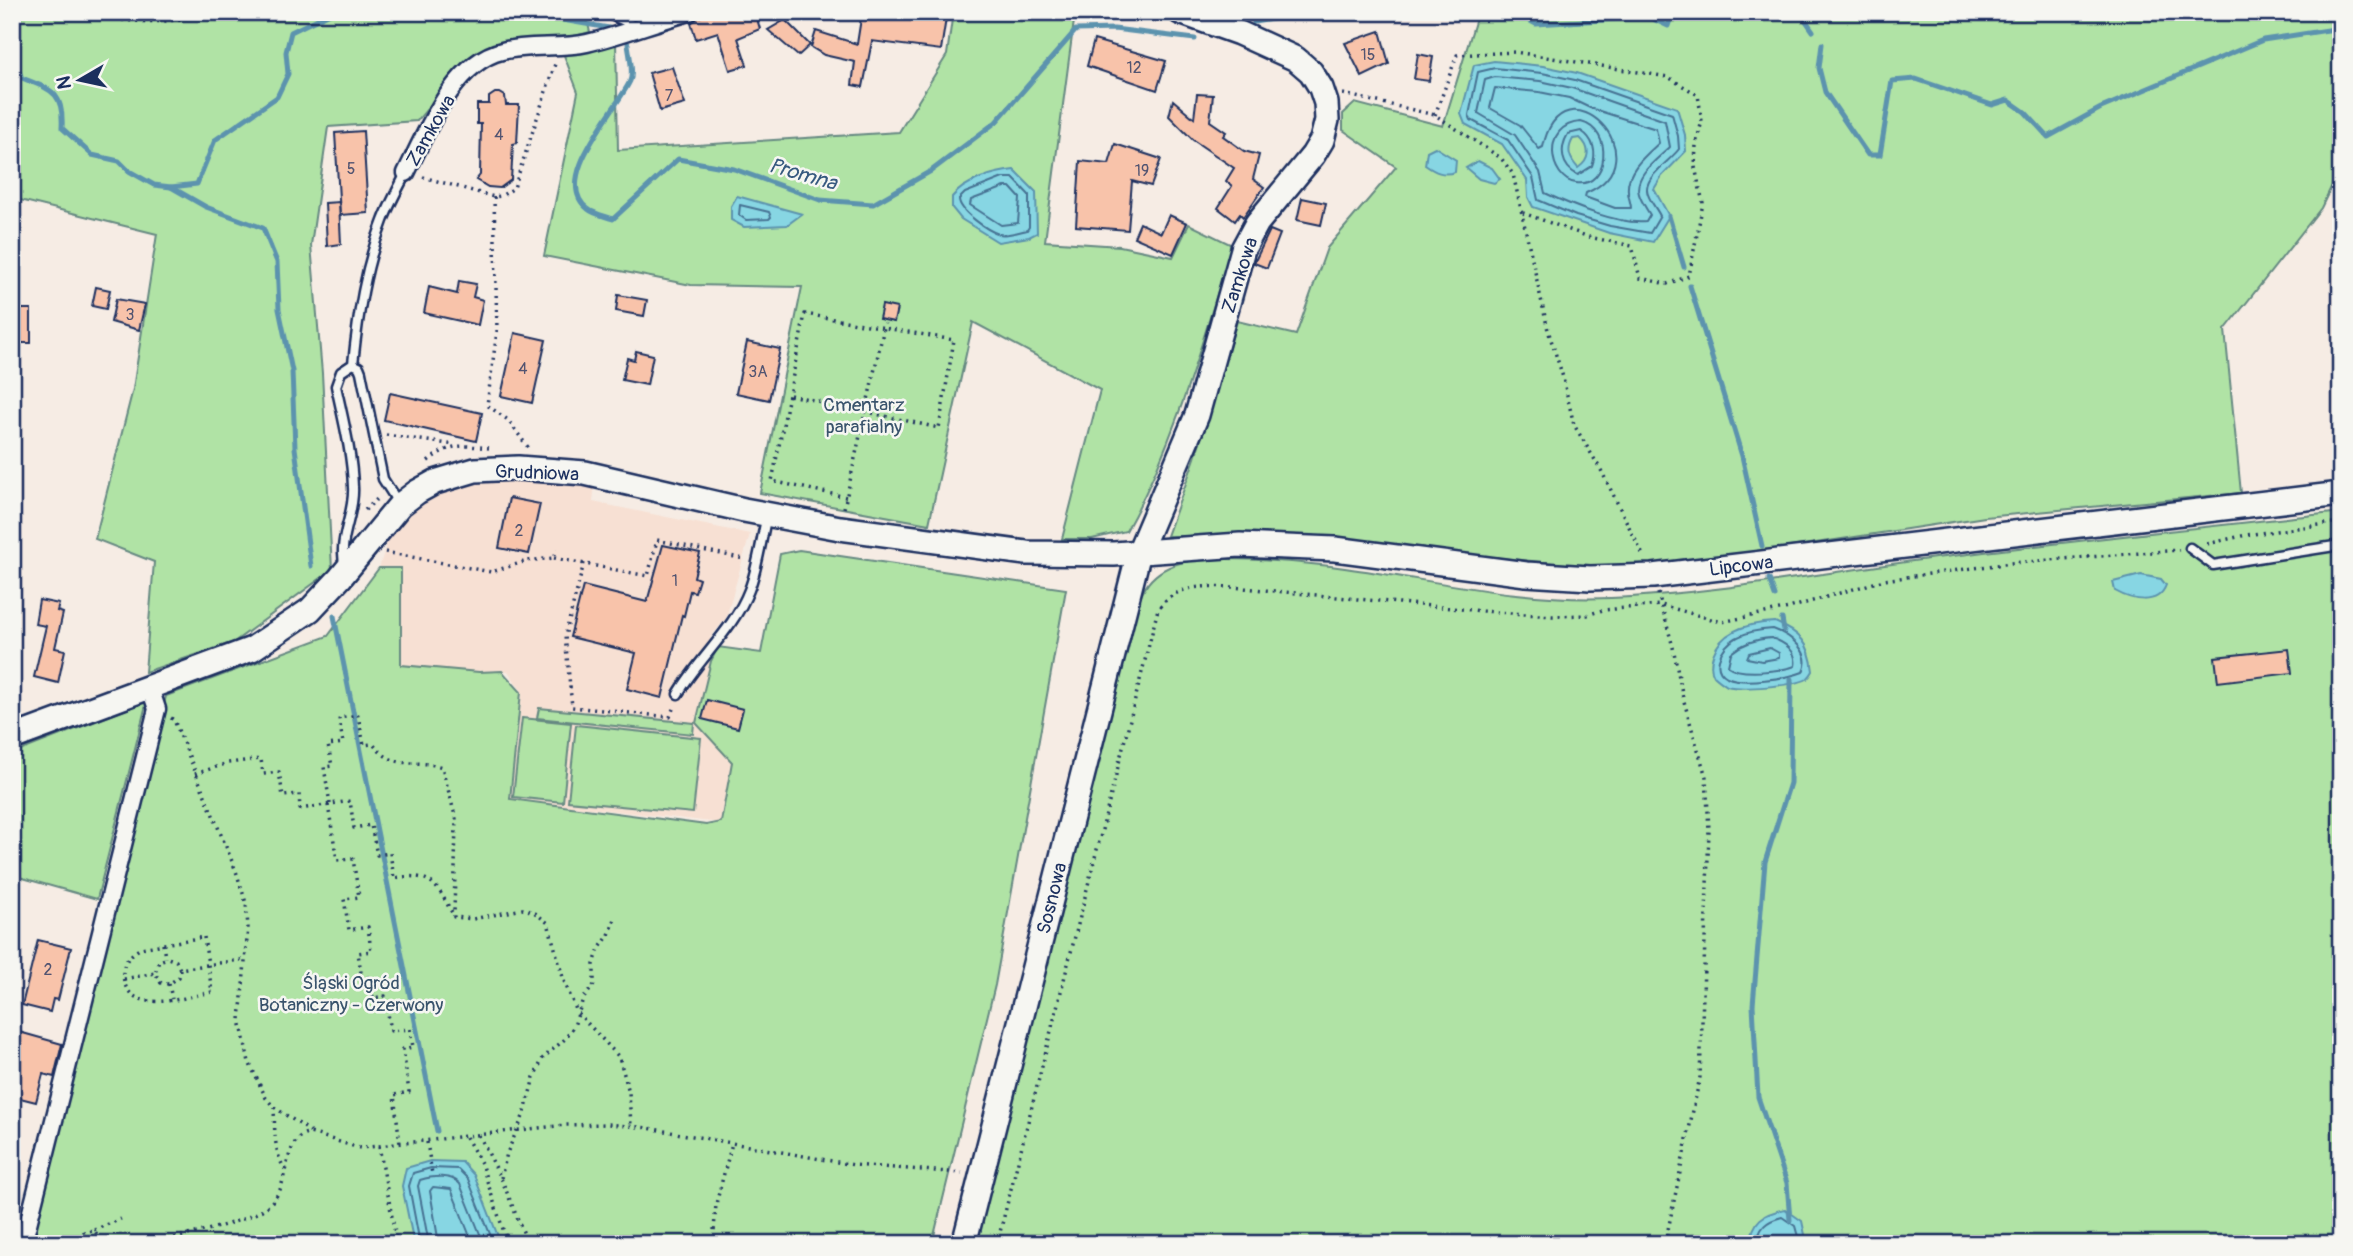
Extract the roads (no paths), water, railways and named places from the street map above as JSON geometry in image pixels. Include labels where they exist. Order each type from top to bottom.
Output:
[{"type":"street","name":"Zamkowa","points":[[411,174],[440,106],[474,65],[500,51],[587,43],[690,12]]},
{"type":"street","name":"Zamkowa","points":[[1139,552],[1197,415],[1243,249],[1258,223],[1300,173],[1322,140],[1327,120],[1326,103],[1321,88],[1311,72],[1296,59],[1239,33],[1180,12]]},
{"type":"street","name":"Grudniowa","points":[[12,738],[252,649],[310,610],[346,571],[395,498],[475,470],[519,468],[585,472],[840,528],[1026,553],[1082,555],[1139,552]]},
{"type":"street","name":"Lipcowa","points":[[1139,552],[1240,545],[1294,547],[1335,549],[1526,574],[1590,578],[1653,576],[2341,494]]},
{"type":"street","name":"Sosnowa","points":[[964,1244],[1139,552]]},
{"type":"street","points":[[23,1244],[157,709],[150,688]]},
{"type":"lane","points":[[605,12],[636,27]]},
{"type":"lane","name":"Zamkowa","points":[[353,364],[357,318],[383,222],[411,174]]},
{"type":"lane","name":"Zamkowa","points":[[353,364],[359,367],[361,372],[383,479],[395,498]]},
{"type":"lane","name":"Zamkowa","points":[[346,571],[342,559],[344,531],[352,508],[354,489],[337,386],[341,372],[353,364]]},
{"type":"lane","points":[[678,694],[691,672],[736,614],[749,590],[767,514]]},
{"type":"lane","points":[[2190,548],[2213,565],[2341,545]]},
{"type":"water","points":[[1494,61],[1577,73],[1677,108],[1685,135],[1686,151],[1662,176],[1654,189],[1669,216],[1653,242],[1609,233],[1533,207],[1528,197],[1527,180],[1502,144],[1465,124],[1461,114],[1474,65]],"holes":[[[1580,138],[1588,154],[1578,168],[1569,151],[1573,139]]]},
{"type":"water","points":[[1435,147],[1456,160],[1455,172],[1439,173],[1425,165],[1427,151]]},
{"type":"water","points":[[1478,161],[1492,168],[1500,179],[1494,183],[1479,179],[1466,168]]},
{"type":"water","points":[[1014,170],[1036,192],[1037,233],[998,242],[961,219],[952,208],[952,197],[964,186],[980,178]]},
{"type":"water","points":[[737,196],[802,214],[787,225],[744,227],[731,220],[731,206]]},
{"type":"water","points":[[2141,575],[2161,579],[2166,585],[2162,592],[2144,600],[2115,591],[2113,582]]},
{"type":"water","points":[[1775,622],[1791,630],[1806,646],[1813,671],[1807,679],[1780,685],[1743,688],[1727,686],[1714,676],[1711,668],[1712,657],[1723,639],[1747,626]]},
{"type":"water","points":[[430,1161],[462,1162],[474,1175],[501,1244],[414,1244],[402,1186],[406,1168]]},
{"type":"water","points":[[1785,1209],[1802,1221],[1807,1244],[1750,1244],[1760,1219]]},
{"type":"waterway","name":"Promna","points":[[12,57],[22,78],[54,94],[61,107],[62,128],[92,155],[119,161],[129,171],[154,185],[171,187],[197,184],[215,140],[277,97],[288,74],[286,52],[291,32],[332,12]]},
{"type":"waterway","name":"Promna","points":[[542,12],[551,18],[609,28]]},
{"type":"waterway","points":[[1254,22],[1316,12]]},
{"type":"waterway","points":[[1513,12],[1536,24],[1649,17],[1668,26],[1673,12]]},
{"type":"waterway","points":[[1794,12],[1802,15],[1813,31]]},
{"type":"waterway","points":[[1822,44],[1819,68],[1825,92],[1868,155],[1880,155],[1892,81],[1916,79],[1992,105],[2008,100],[2025,112],[2048,137],[2101,108],[2263,40],[2341,28]]},
{"type":"waterway","name":"Promna","points":[[628,44],[630,81],[590,145],[577,181],[578,196],[588,209],[613,219],[678,159],[734,169],[820,200],[873,204],[931,171],[996,122],[1076,30],[1114,29],[1195,39]]},
{"type":"waterway","points":[[171,187],[206,207],[263,228],[277,262],[279,309],[292,371],[295,448],[311,566]]},
{"type":"waterway","points":[[1669,216],[1684,267]]},
{"type":"waterway","points":[[1690,286],[1742,456],[1762,546]]},
{"type":"waterway","points":[[1769,579],[1775,596]]},
{"type":"waterway","points":[[334,616],[437,1131]]},
{"type":"waterway","points":[[1782,619],[1784,631]]},
{"type":"waterway","points":[[1790,1220],[1787,1183],[1758,1097],[1753,1005],[1765,862],[1790,783],[1791,679]]},
{"type":"park label","name":"Cmentarz parafialny","points":[[864,415]]},
{"type":"park label","name":"Śląski Ogród Botaniczny - Czerwony","points":[[351,993]]}]
